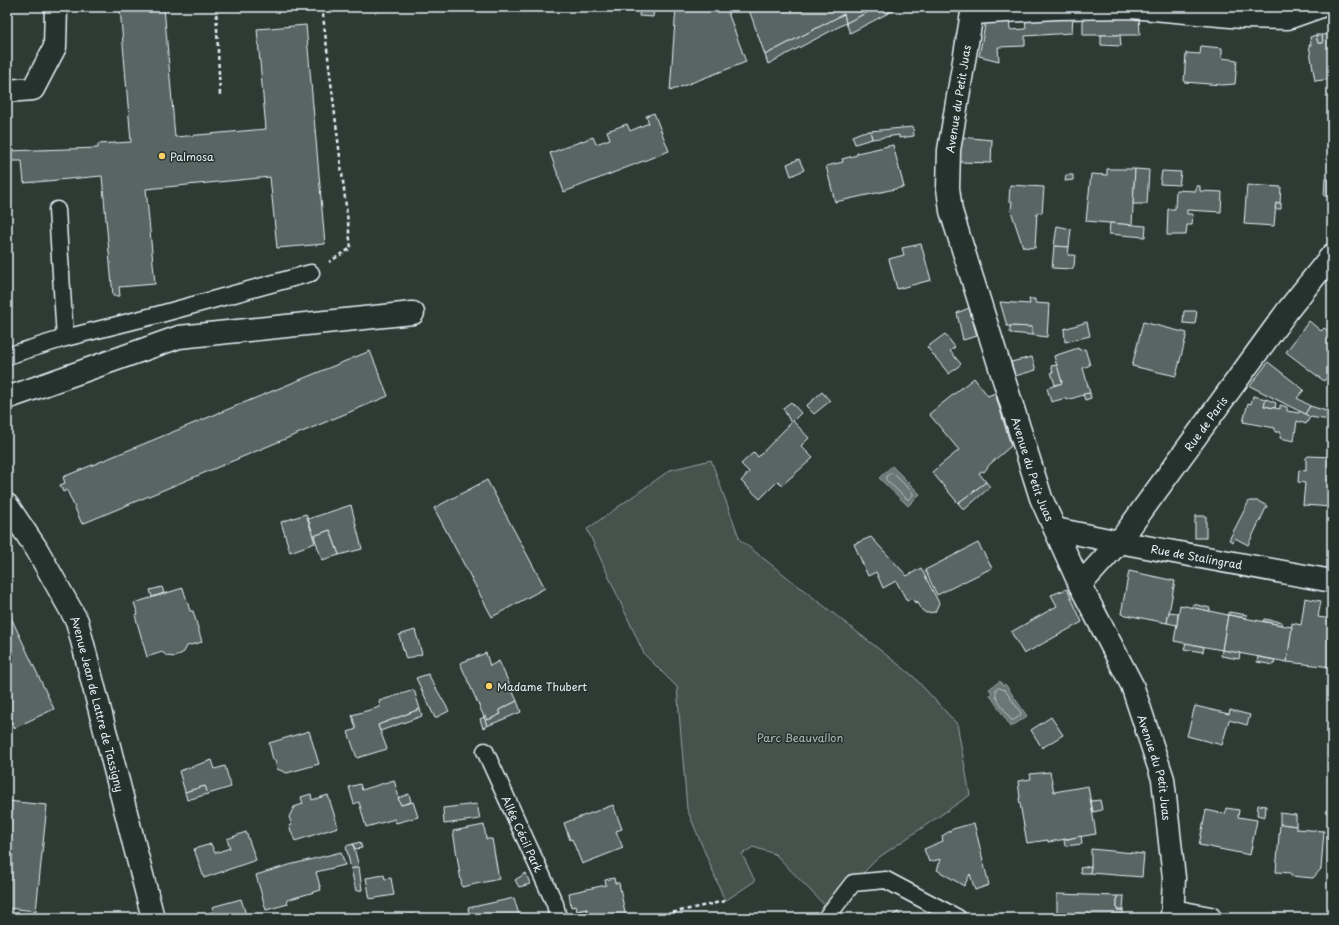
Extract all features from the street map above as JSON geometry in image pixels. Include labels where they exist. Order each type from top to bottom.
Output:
[{"type":"street","points":[[7,91],[33,89],[55,46],[56,7]]},
{"type":"street","points":[[972,10],[1131,7],[1242,17],[1288,18],[1319,7]]},
{"type":"street","name":"Avenue du Petit Juas","points":[[972,10],[949,150],[948,188],[951,211],[1041,498],[1080,585],[1132,686],[1163,779],[1174,878],[1172,914]]},
{"type":"street","name":"Rue de Paris","points":[[1119,542],[1288,310],[1332,254]]},
{"type":"street","points":[[7,398],[179,337],[413,313]]},
{"type":"street","name":"Avenue Jean de Lattre de Tassigny","points":[[7,505],[36,548],[77,621],[153,918]]},
{"type":"street","points":[[1055,529],[1119,542]]},
{"type":"street","points":[[1080,585],[1119,542]]},
{"type":"street","name":"Rue de Stalingrad","points":[[1119,542],[1332,581]]},
{"type":"street","points":[[1172,914],[1210,918]]},
{"type":"lane","points":[[57,210],[64,338]]},
{"type":"lane","points":[[7,356],[64,338],[143,319],[312,274]]},
{"type":"lane","name":"Allée Cécil Park","points":[[485,752],[555,904],[558,918]]},
{"type":"lane","points":[[826,918],[853,883],[886,880],[958,918]]},
{"type":"path","points":[[216,7],[220,95]]},
{"type":"path","points":[[312,274],[351,248],[322,7]]},
{"type":"path","points":[[671,918],[671,913],[725,901]]},
{"type":"green space","name":"Parc Beauvallon","points":[[711,460],[740,540],[913,676],[957,724],[970,795],[878,858],[853,883],[831,912],[775,854],[753,847],[742,854],[755,881],[725,901],[687,809],[677,687],[644,654],[587,529],[670,470]]},
{"type":"water","points":[[892,466],[920,494],[908,506],[879,478]]},
{"type":"water","points":[[1000,681],[1003,686],[1005,684],[1027,716],[1011,727],[990,695],[992,693],[989,689]]},
{"type":"building","name":"Palmosa","points":[[120,7],[164,7],[175,137],[266,129],[257,29],[306,25],[325,244],[277,248],[270,177],[146,189],[155,284],[119,287],[120,296],[113,296],[102,176],[24,183],[22,161],[7,161],[7,151],[98,148],[98,144],[131,142]]},
{"type":"building","points":[[640,7],[654,7],[653,17],[639,16]]},
{"type":"building","points":[[676,7],[726,7],[746,62],[670,91]]},
{"type":"building","points":[[748,7],[878,7],[846,23],[844,14],[765,55]]},
{"type":"building","points":[[878,7],[900,7],[850,33],[846,23]]},
{"type":"building","points":[[1139,13],[1140,35],[1083,35],[1083,14]]},
{"type":"building","points":[[844,14],[846,23],[768,64],[765,55]]},
{"type":"building","points":[[1073,14],[1072,33],[1025,36],[1025,46],[998,47],[999,61],[979,56],[986,20],[1009,18],[1010,30],[1026,29],[1025,17]]},
{"type":"building","points":[[1332,34],[1332,79],[1315,81],[1309,45],[1311,45],[1310,37],[1316,35],[1318,43],[1323,43],[1322,35]]},
{"type":"building","points":[[1101,35],[1120,35],[1121,46],[1101,45]]},
{"type":"building","points":[[1316,35],[1322,35],[1323,43],[1318,43]]},
{"type":"building","points":[[1201,46],[1222,48],[1222,58],[1237,60],[1235,84],[1222,85],[1184,82],[1186,53],[1200,54]]},
{"type":"building","points":[[654,113],[669,151],[564,192],[550,153],[593,137],[596,144],[610,139],[607,131],[627,124],[630,131],[649,123],[646,116]]},
{"type":"building","points":[[913,127],[914,136],[899,138],[899,135],[872,139],[870,131]]},
{"type":"building","points":[[870,131],[872,139],[855,144],[852,136]]},
{"type":"building","points":[[961,137],[992,140],[991,163],[960,162]]},
{"type":"building","points":[[893,145],[904,187],[835,202],[826,166],[843,162],[842,159],[857,155],[857,153]]},
{"type":"building","points":[[799,159],[804,170],[791,176],[787,164]]},
{"type":"building","points":[[1107,169],[1135,169],[1132,225],[1086,221],[1091,174],[1107,175]]},
{"type":"building","points":[[1135,169],[1149,170],[1147,204],[1133,204]]},
{"type":"building","points":[[1162,171],[1181,172],[1179,185],[1160,184]]},
{"type":"building","points":[[1066,175],[1073,175],[1073,180],[1065,181]]},
{"type":"building","points":[[1325,179],[1332,179],[1332,196],[1324,196]]},
{"type":"building","points":[[1010,185],[1044,187],[1042,213],[1037,212],[1035,248],[1023,247],[1011,211],[1012,201],[1009,201]]},
{"type":"building","points":[[1247,185],[1281,187],[1280,203],[1276,203],[1274,226],[1244,224]]},
{"type":"building","points":[[1196,186],[1200,186],[1200,191],[1222,192],[1221,212],[1187,210],[1187,214],[1193,214],[1192,225],[1187,225],[1186,235],[1167,235],[1168,209],[1175,209],[1176,190],[1196,191]]},
{"type":"building","points":[[1276,203],[1281,203],[1281,209],[1275,209]]},
{"type":"building","points":[[1110,223],[1146,226],[1145,237],[1109,234]]},
{"type":"building","points":[[1057,226],[1071,229],[1069,247],[1054,246]]},
{"type":"building","points":[[921,244],[931,280],[897,289],[889,259],[904,255],[902,248]]},
{"type":"building","points":[[1054,246],[1069,247],[1068,255],[1075,255],[1074,266],[1072,269],[1052,268]]},
{"type":"building","points":[[1029,299],[1035,299],[1035,303],[1049,304],[1047,337],[1032,335],[1032,327],[1007,326],[1000,302],[1030,304]]},
{"type":"building","points":[[969,308],[977,336],[963,340],[957,313]]},
{"type":"building","points":[[1184,311],[1197,311],[1195,324],[1183,323]]},
{"type":"building","points":[[1309,321],[1321,331],[1324,328],[1332,334],[1332,370],[1324,381],[1286,352]]},
{"type":"building","points":[[1087,322],[1090,336],[1065,342],[1064,329]]},
{"type":"building","points":[[1143,322],[1187,333],[1176,376],[1132,366]]},
{"type":"building","points":[[1010,326],[1032,327],[1032,335],[1010,333]]},
{"type":"building","points":[[945,334],[955,347],[950,351],[961,364],[949,374],[927,347]]},
{"type":"building","points":[[1078,348],[1079,350],[1085,349],[1090,365],[1083,368],[1090,393],[1067,400],[1066,398],[1051,402],[1047,388],[1062,383],[1054,356]]},
{"type":"building","points":[[370,351],[388,396],[82,524],[67,490],[63,492],[60,485],[65,483],[63,477]]},
{"type":"building","points":[[1032,357],[1036,370],[1015,376],[1011,362]]},
{"type":"building","points":[[1268,362],[1304,390],[1297,398],[1310,406],[1305,414],[1250,386]]},
{"type":"building","points":[[1057,365],[1062,383],[1055,385],[1051,372],[1053,372],[1051,366]]},
{"type":"building","points":[[974,378],[988,396],[995,393],[1011,446],[990,464],[984,472],[982,471],[979,473],[986,482],[958,503],[932,472],[959,450],[929,414]]},
{"type":"building","points":[[822,392],[830,401],[814,414],[806,406]]},
{"type":"building","points":[[1090,393],[1091,398],[1085,400],[1083,394]]},
{"type":"building","points":[[1253,396],[1266,399],[1264,406],[1280,409],[1280,405],[1287,407],[1287,411],[1299,413],[1300,411],[1310,417],[1306,424],[1297,421],[1294,441],[1280,438],[1281,432],[1275,432],[1275,428],[1243,422],[1248,403],[1251,404]]},
{"type":"building","points":[[1266,399],[1276,403],[1275,408],[1264,406]]},
{"type":"building","points":[[791,402],[801,413],[793,421],[809,438],[801,446],[813,458],[782,485],[778,481],[760,499],[741,481],[749,472],[741,464],[754,452],[758,457],[791,423],[783,408]]},
{"type":"building","points":[[1310,406],[1330,412],[1329,420],[1310,417],[1305,414]]},
{"type":"building","points":[[1308,456],[1332,457],[1332,507],[1303,505],[1305,483],[1298,482],[1299,470],[1306,471],[1306,458]]},
{"type":"building","points":[[487,480],[545,588],[492,617],[434,508]]},
{"type":"building","points":[[986,482],[990,487],[964,510],[958,503]]},
{"type":"building","points":[[1249,501],[1258,501],[1267,506],[1248,545],[1235,538],[1233,542],[1229,540]]},
{"type":"building","points":[[351,505],[362,549],[339,555],[330,530],[314,536],[308,519]]},
{"type":"building","points":[[306,514],[315,543],[290,552],[281,522]]},
{"type":"building","points":[[1195,516],[1206,516],[1206,538],[1195,538]]},
{"type":"building","points":[[330,530],[339,555],[322,560],[314,536]]},
{"type":"building","points":[[871,537],[907,576],[921,568],[939,603],[935,612],[926,613],[922,610],[917,601],[915,603],[912,598],[907,601],[896,581],[883,588],[876,572],[868,576],[854,544]]},
{"type":"building","points":[[978,543],[992,568],[937,595],[925,570]]},
{"type":"building","points":[[1129,571],[1175,581],[1167,623],[1121,614]]},
{"type":"building","points":[[162,587],[164,593],[152,597],[150,590]]},
{"type":"building","points":[[183,588],[190,611],[193,611],[202,642],[187,646],[184,652],[175,657],[167,656],[162,652],[147,657],[135,615],[138,614],[134,603]]},
{"type":"building","points":[[1067,589],[1082,622],[1024,654],[1011,632],[1057,606],[1051,595]]},
{"type":"building","points":[[1305,598],[1321,601],[1318,617],[1332,619],[1332,667],[1287,662],[1292,623],[1301,625]]},
{"type":"building","points":[[1193,604],[1210,608],[1210,611],[1192,608]]},
{"type":"building","points":[[1180,605],[1228,615],[1222,650],[1174,641]]},
{"type":"building","points":[[7,609],[54,709],[14,728],[7,714]]},
{"type":"building","points":[[1169,612],[1178,613],[1177,625],[1167,623]]},
{"type":"building","points":[[1229,612],[1247,615],[1246,618],[1229,615]]},
{"type":"building","points":[[1228,615],[1292,627],[1287,662],[1222,650]]},
{"type":"building","points":[[1264,619],[1282,622],[1281,625],[1263,621]]},
{"type":"building","points":[[415,630],[422,654],[406,659],[399,635]]},
{"type":"building","points":[[1186,643],[1204,647],[1203,652],[1184,649]]},
{"type":"building","points":[[1222,650],[1240,653],[1239,659],[1221,656]]},
{"type":"building","points":[[486,653],[490,666],[499,661],[517,701],[499,710],[501,714],[488,720],[486,716],[484,717],[460,663]]},
{"type":"building","points":[[1258,657],[1275,660],[1274,665],[1257,662]]},
{"type":"building","points":[[428,674],[449,711],[435,718],[416,678]]},
{"type":"building","points":[[414,690],[420,709],[378,725],[387,749],[357,758],[348,732],[356,729],[352,715],[380,707],[379,701]]},
{"type":"building","points":[[517,701],[521,712],[487,726],[484,717],[486,716],[488,720],[501,714],[499,710]]},
{"type":"building","points":[[1195,706],[1229,714],[1230,710],[1250,715],[1247,725],[1229,720],[1222,745],[1187,736]]},
{"type":"building","points":[[420,709],[422,716],[380,731],[378,725]]},
{"type":"building","points":[[484,717],[487,726],[483,728],[480,719]]},
{"type":"building","points":[[1051,717],[1063,735],[1042,748],[1031,730]]},
{"type":"building","points":[[309,731],[319,764],[287,773],[277,769],[269,743]]},
{"type":"building","points":[[212,760],[215,769],[225,766],[231,787],[208,794],[205,786],[185,792],[179,771]]},
{"type":"building","points":[[1050,772],[1054,792],[1088,786],[1096,834],[1048,842],[1048,840],[1027,843],[1019,798],[1018,781],[1031,779],[1030,774]]},
{"type":"building","points":[[394,780],[401,805],[413,802],[418,817],[396,823],[395,819],[366,827],[359,802],[354,804],[349,787],[360,784],[362,790]]},
{"type":"building","points":[[205,786],[208,794],[187,800],[185,792]]},
{"type":"building","points":[[311,794],[312,800],[328,795],[338,827],[295,841],[289,826],[292,825],[289,817],[294,807],[303,804],[301,797]]},
{"type":"building","points":[[409,794],[411,802],[401,805],[398,798]]},
{"type":"building","points":[[1100,800],[1102,810],[1093,812],[1091,801]]},
{"type":"building","points":[[7,801],[47,805],[36,911],[7,908]]},
{"type":"building","points":[[477,804],[480,819],[444,824],[443,808]]},
{"type":"building","points":[[613,805],[622,829],[616,831],[623,848],[582,864],[572,839],[570,840],[564,823]]},
{"type":"building","points":[[1258,805],[1266,806],[1265,817],[1257,815]]},
{"type":"building","points":[[1226,808],[1239,810],[1238,817],[1257,820],[1250,855],[1199,845],[1206,810],[1225,814]]},
{"type":"building","points":[[1280,813],[1296,815],[1296,826],[1280,824]]},
{"type":"building","points":[[974,823],[989,885],[975,890],[970,874],[964,886],[937,870],[941,859],[929,862],[924,849],[943,841],[942,836],[953,829]]},
{"type":"building","points":[[1280,824],[1296,826],[1296,829],[1324,831],[1321,869],[1313,878],[1291,876],[1291,873],[1276,872]]},
{"type":"building","points":[[484,825],[486,839],[492,839],[499,879],[462,887],[453,831]]},
{"type":"building","points":[[246,832],[256,860],[204,878],[194,849],[211,844],[215,853],[230,848],[227,839]]},
{"type":"building","points":[[1081,836],[1082,844],[1065,846],[1064,840]]},
{"type":"building","points":[[360,842],[362,848],[355,849],[353,844]]},
{"type":"building","points":[[353,844],[359,867],[351,869],[346,846]]},
{"type":"building","points":[[1091,849],[1144,854],[1142,877],[1090,873]]},
{"type":"building","points":[[341,852],[345,865],[316,872],[321,890],[287,900],[288,904],[266,910],[256,875]]},
{"type":"building","points":[[1091,866],[1090,873],[1081,873],[1080,868]]},
{"type":"building","points":[[359,867],[362,890],[356,891],[351,869]]},
{"type":"building","points":[[526,873],[530,884],[519,887],[515,880]]},
{"type":"building","points":[[384,875],[385,879],[391,878],[394,895],[370,899],[366,878]]},
{"type":"building","points":[[614,878],[615,883],[619,883],[626,918],[589,918],[587,909],[577,911],[576,906],[571,907],[569,893],[606,885],[605,880]]},
{"type":"building","points":[[1057,894],[1117,896],[1117,910],[1123,910],[1123,918],[1057,918]]},
{"type":"building","points":[[1117,896],[1124,896],[1123,910],[1117,910]]},
{"type":"building","points":[[514,898],[520,918],[470,918],[468,908]]},
{"type":"building","points":[[241,899],[247,918],[209,918],[208,913],[214,912],[212,907]]},
{"type":"building","points":[[587,909],[588,914],[578,917],[577,911]]},
{"type":"building","points":[[898,912],[902,918],[889,918]]},
{"type":"building","points":[[413,914],[414,918],[399,918],[399,916]]},
{"type":"place","name":"Palmosa","points":[[162,156]]},
{"type":"place","name":"Madame Thubert","points":[[489,686]]}]
